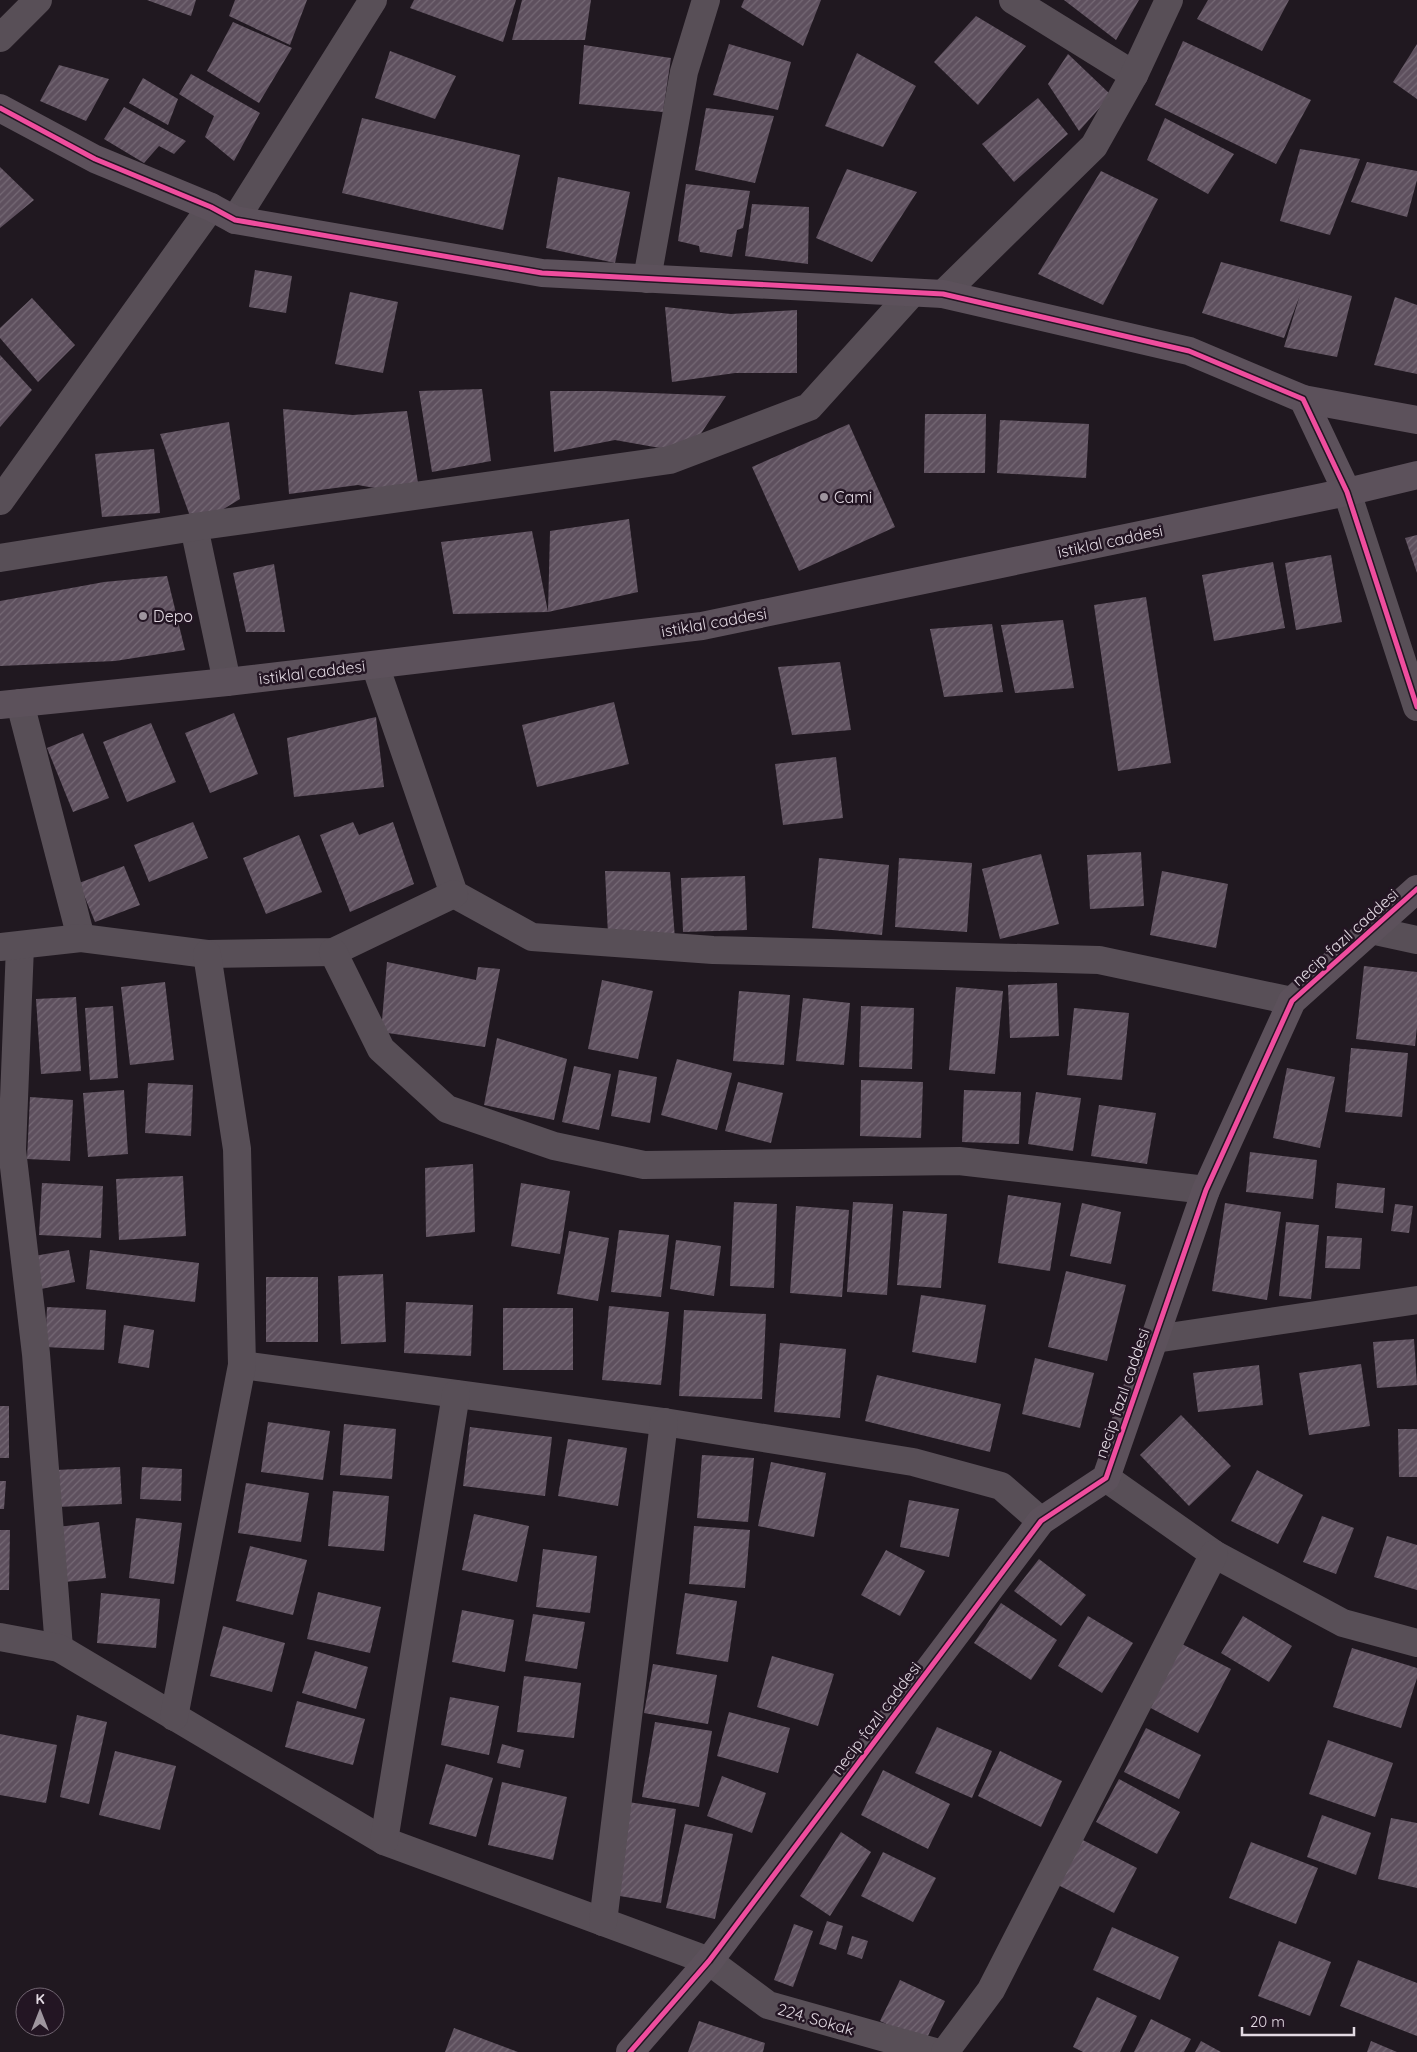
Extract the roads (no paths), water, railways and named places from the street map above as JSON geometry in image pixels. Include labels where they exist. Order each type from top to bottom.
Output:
[{"type":"street","points":[[0,38],[38,0]]},
{"type":"street","points":[[235,220],[373,0]]},
{"type":"street","points":[[647,279],[684,72],[706,0]]},
{"type":"street","points":[[1013,0],[1134,75]]},
{"type":"street","points":[[943,294],[1094,146],[1134,75],[1169,0]]},
{"type":"street","points":[[0,108],[95,159],[211,207],[235,220],[542,273],[943,294],[1188,351],[1303,399],[1417,420]]},
{"type":"street","points":[[0,501],[211,207]]},
{"type":"street","points":[[0,558],[194,528],[670,460],[808,407],[912,293]]},
{"type":"street","points":[[1303,399],[1347,492],[1417,707]]},
{"type":"street","name":"istiklal caddesi","points":[[10,704],[227,682],[702,626],[1417,476]]},
{"type":"street","points":[[194,528],[227,682]]},
{"type":"street","points":[[375,665],[454,894],[532,937],[714,950],[1099,960],[1292,1001]]},
{"type":"street","points":[[10,704],[80,938]]},
{"type":"street","name":"necip fazıl caddesi","points":[[630,2052],[709,1961],[1041,1521],[1106,1478],[1206,1190],[1292,1001],[1417,890]]},
{"type":"street","points":[[0,1637],[59,1648],[36,1354],[12,1150],[10,947],[80,938],[207,954],[334,952],[454,894]]},
{"type":"street","points":[[1371,930],[1417,940]]},
{"type":"street","points":[[334,952],[381,1049],[447,1109],[554,1146],[644,1165],[959,1161],[1206,1190]]},
{"type":"street","points":[[174,1717],[242,1365],[236,1149],[207,954]]},
{"type":"street","points":[[1154,1339],[1417,1300]]},
{"type":"street","points":[[242,1365],[664,1422],[913,1462],[1001,1486],[1041,1521]]},
{"type":"street","points":[[384,1841],[456,1394]]},
{"type":"street","points":[[603,1922],[664,1422]]},
{"type":"street","points":[[1106,1478],[1214,1554],[1343,1623],[1417,1643]]},
{"type":"street","points":[[945,2052],[992,1990],[1214,1554]]},
{"type":"street","name":"224. Sokak","points":[[59,1648],[384,1841],[709,1961],[768,2005],[935,2052]]},
{"type":"place","name":"Cami","points":[[824,497]]},
{"type":"place","name":"Depo","points":[[143,616]]}]
